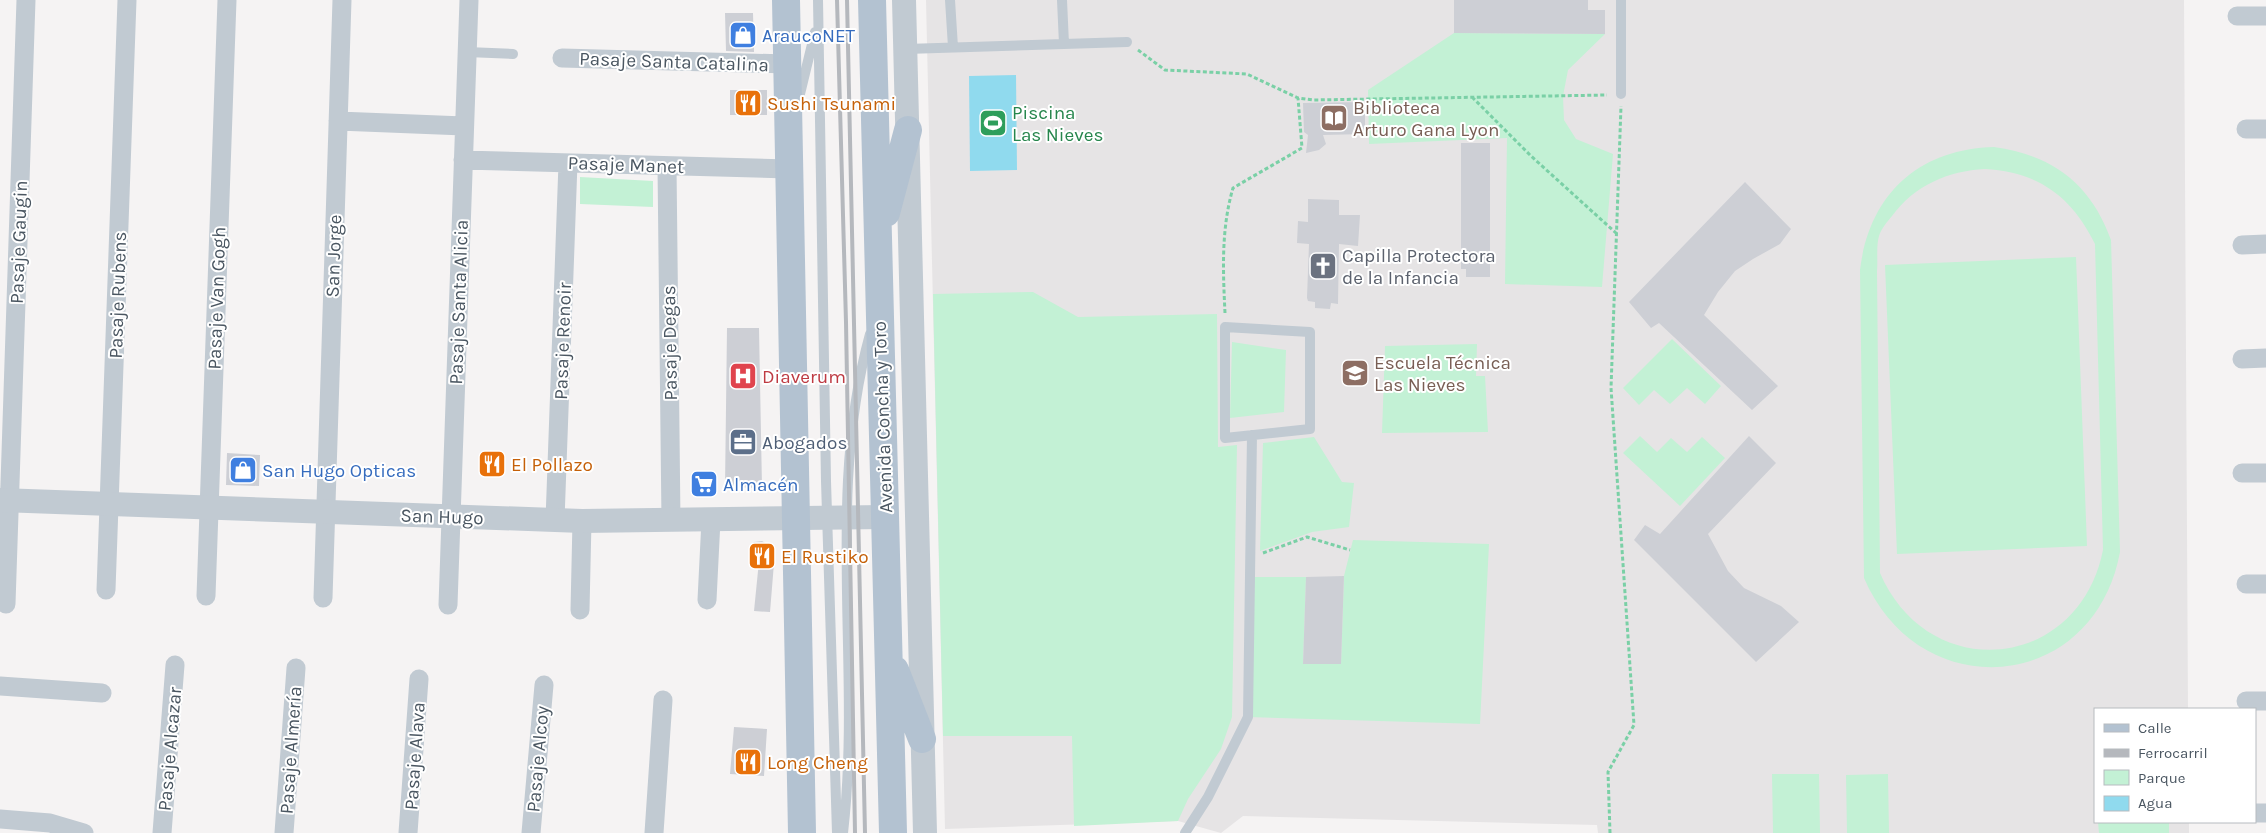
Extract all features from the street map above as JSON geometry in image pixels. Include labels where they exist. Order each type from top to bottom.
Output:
[{"type":"main road","points":[[786,0],[802,833]]},
{"type":"main road","name":"Avenida Concha y Toro","points":[[872,0],[893,833]]},
{"type":"main road","points":[[878,243],[908,130]]},
{"type":"main road","points":[[888,652],[922,739]]},
{"type":"street","name":"Pasaje Gaugin","points":[[6,604],[5,500],[26,0]]},
{"type":"street","name":"Pasaje Rubens","points":[[106,590],[127,0]]},
{"type":"street","name":"Pasaje Van Gogh","points":[[206,596],[227,0]]},
{"type":"street","name":"San Jorge","points":[[323,598],[324,512],[342,0]]},
{"type":"street","name":"Pasaje Santa Alicia","points":[[448,604],[469,0]]},
{"type":"street","name":"Avenida Concha y Toro","points":[[904,0],[925,833]]},
{"type":"street","points":[[2237,16],[2266,16]]},
{"type":"street","name":"Pasaje Santa Catalina","points":[[562,58],[787,64]]},
{"type":"street","points":[[338,121],[464,126]]},
{"type":"street","points":[[2246,130],[2266,129]]},
{"type":"street","name":"Pasaje Manet","points":[[463,160],[788,169]]},
{"type":"street","name":"Pasaje Renoir","points":[[555,520],[568,163]]},
{"type":"street","name":"Pasaje Degas","points":[[667,166],[671,520]]},
{"type":"street","points":[[2242,245],[2266,244]]},
{"type":"street","points":[[2242,358],[2266,358]]},
{"type":"street","points":[[2242,473],[2266,473]]},
{"type":"street","name":"San Hugo","points":[[5,500],[582,521],[885,517]]},
{"type":"street","points":[[707,600],[711,520]]},
{"type":"street","points":[[580,610],[582,521]]},
{"type":"street","points":[[2246,584],[2266,584]]},
{"type":"street","name":"Pasaje Alcazar","points":[[162,833],[175,664]]},
{"type":"street","name":"Pasaje Almería","points":[[284,833],[296,668]]},
{"type":"street","name":"Pasaje Alava","points":[[408,833],[419,680]]},
{"type":"street","name":"Pasaje Alcoy","points":[[531,833],[544,685]]},
{"type":"street","points":[[0,686],[102,692]]},
{"type":"street","points":[[654,833],[663,700]]},
{"type":"street","points":[[2246,701],[2266,701]]},
{"type":"street","points":[[0,819],[50,823],[84,833]]},
{"type":"lane","points":[[818,0],[848,765],[843,833]]},
{"type":"lane","points":[[950,0],[953,47]]},
{"type":"lane","points":[[1062,0],[1064,44]]},
{"type":"lane","points":[[1621,0],[1621,94]]},
{"type":"lane","points":[[788,140],[819,19]]},
{"type":"lane","points":[[906,49],[1127,42]]},
{"type":"lane","points":[[467,52],[513,54]]},
{"type":"lane","points":[[837,833],[837,517],[865,353],[879,301]]},
{"type":"lane","points":[[1225,326],[1310,332],[1310,429],[1252,435],[1226,438],[1225,326]]},
{"type":"lane","points":[[1185,833],[1208,797],[1248,717],[1252,435]]},
{"type":"path","points":[[1127,42],[1165,70],[1248,74],[1298,98],[1313,100],[1621,94],[1611,388],[1634,726],[1608,772],[1610,833]]},
{"type":"path","points":[[1472,97],[1531,156],[1616,234]]},
{"type":"path","points":[[1225,326],[1223,257],[1227,207],[1233,188],[1302,148],[1298,98]]},
{"type":"path","points":[[1249,558],[1307,537],[1350,550]]},
{"type":"shaded area","points":[[926,0],[2184,0],[2188,708],[2094,708],[2094,823],[2189,823],[2189,833],[1598,833],[1597,825],[1243,816],[1221,833],[1178,821],[945,829]]},
{"type":"green space","points":[[1454,33],[1605,34],[1568,70],[1563,96],[1564,120],[1576,139],[1613,154],[1602,287],[1505,284],[1507,138],[1369,144],[1368,90]]},
{"type":"green space","points":[[1994,147],[2015,151],[2052,165],[2081,188],[2093,203],[2103,220],[2111,240],[2120,552],[2104,599],[2077,634],[2042,656],[2003,667],[1963,664],[1924,649],[1890,620],[1864,578],[1860,270],[1865,243],[1874,219],[1886,199],[1902,181],[1921,167],[1942,157],[1967,150]],"holes":[[[1985,169],[2022,175],[2052,190],[2076,213],[2095,244],[2103,550],[2089,590],[2065,621],[2035,640],[2001,649],[1966,647],[1932,634],[1903,609],[1880,573],[1877,271],[1880,233],[1890,218],[1911,196],[1933,182],[1958,173]]]},
{"type":"green space","points":[[580,177],[653,181],[653,207],[580,204]]},
{"type":"green space","points":[[2076,257],[2087,546],[1897,554],[1885,265]]},
{"type":"green space","points":[[1033,292],[1078,317],[1217,314],[1218,447],[1237,445],[1232,717],[1221,749],[1188,799],[1178,821],[1074,826],[1072,736],[943,736],[933,294]]},
{"type":"green space","points":[[1672,339],[1721,386],[1705,404],[1687,388],[1670,404],[1654,390],[1639,405],[1623,388]]},
{"type":"green space","points":[[1232,342],[1286,350],[1284,412],[1230,418]]},
{"type":"green space","points":[[1477,344],[1476,376],[1485,376],[1488,432],[1382,433],[1385,346]]},
{"type":"green space","points":[[1640,436],[1657,452],[1671,438],[1687,452],[1702,437],[1725,458],[1680,506],[1623,453]]},
{"type":"green space","points":[[1314,437],[1342,482],[1354,483],[1349,527],[1312,532],[1260,551],[1263,443]]},
{"type":"green space","points":[[1353,540],[1489,544],[1480,724],[1248,717],[1249,577],[1306,577],[1303,664],[1341,664],[1344,576]]},
{"type":"green space","points":[[1772,774],[1819,774],[1820,833],[1773,833]]},
{"type":"green space","points":[[1888,774],[1889,833],[1847,833],[1846,775]]},
{"type":"green space","points":[[2098,823],[2169,823],[2169,833],[2099,833]]},
{"type":"water","name":"Piscina Las Nieves","points":[[1016,75],[1017,170],[970,171],[969,76]]},
{"type":"building","points":[[1454,0],[1588,0],[1588,10],[1605,10],[1605,34],[1454,33]]},
{"type":"building","points":[[725,13],[753,13],[754,52],[726,51]]},
{"type":"building","name":"Sushi Tsunami","points":[[730,90],[767,90],[767,115],[730,115]]},
{"type":"building","name":"Biblioteca Arturo Gana Lyon","points":[[1365,102],[1365,134],[1323,135],[1326,144],[1319,150],[1306,153],[1308,135],[1304,132],[1303,103]]},
{"type":"building","points":[[1461,143],[1490,143],[1490,277],[1466,277],[1466,269],[1461,269]]},
{"type":"building","points":[[1745,182],[1791,229],[1780,244],[1735,271],[1718,292],[1704,315],[1778,386],[1752,410],[1659,323],[1651,328],[1629,302]]},
{"type":"building","name":"Capilla Protectora de la Infancia","points":[[1308,199],[1339,200],[1339,215],[1360,215],[1358,246],[1339,244],[1338,304],[1331,303],[1330,309],[1315,308],[1315,302],[1308,301],[1307,298],[1309,244],[1297,243],[1298,221],[1308,222]]},
{"type":"building","points":[[727,328],[759,328],[762,488],[725,487]]},
{"type":"building","points":[[1749,436],[1776,463],[1708,534],[1728,571],[1744,588],[1781,606],[1799,622],[1756,662],[1634,540],[1645,525],[1660,534]]},
{"type":"building","name":"San Hugo Opticas","points":[[227,453],[260,455],[259,486],[226,485]]},
{"type":"building","name":"El Pollazo","points":[[483,453],[502,453],[502,475],[482,474]]},
{"type":"building","points":[[762,541],[769,545],[768,551],[775,551],[770,612],[754,611],[759,561],[749,560],[750,547],[754,542]]},
{"type":"building","points":[[1344,576],[1341,664],[1303,664],[1306,577]]},
{"type":"building","points":[[734,727],[767,729],[764,776],[730,774]]},
{"type":"railway","points":[[837,0],[846,322],[855,833]]},
{"type":"railway","points":[[847,0],[865,833]]},
{"type":"place","name":"AraucoNET","points":[[743,35]]},
{"type":"place","name":"Sushi Tsunami","points":[[748,103]]},
{"type":"place","name":"Biblioteca Arturo Gana Lyon","points":[[1334,118]]},
{"type":"place","name":"Piscina Las Nieves","points":[[993,123]]},
{"type":"place","name":"Capilla Protectora de la Infancia","points":[[1323,266]]},
{"type":"place","name":"Escuela Técnica Las Nieves","points":[[1355,373]]},
{"type":"place","name":"Diaverum","points":[[743,376]]},
{"type":"place","name":"Abogados","points":[[743,442]]},
{"type":"place","name":"El Pollazo","points":[[492,464]]},
{"type":"place","name":"San Hugo Opticas","points":[[243,470]]},
{"type":"place","name":"Almacén","points":[[704,484]]},
{"type":"place","name":"El Rustiko","points":[[762,556]]},
{"type":"place","name":"Long Cheng","points":[[748,762]]}]
